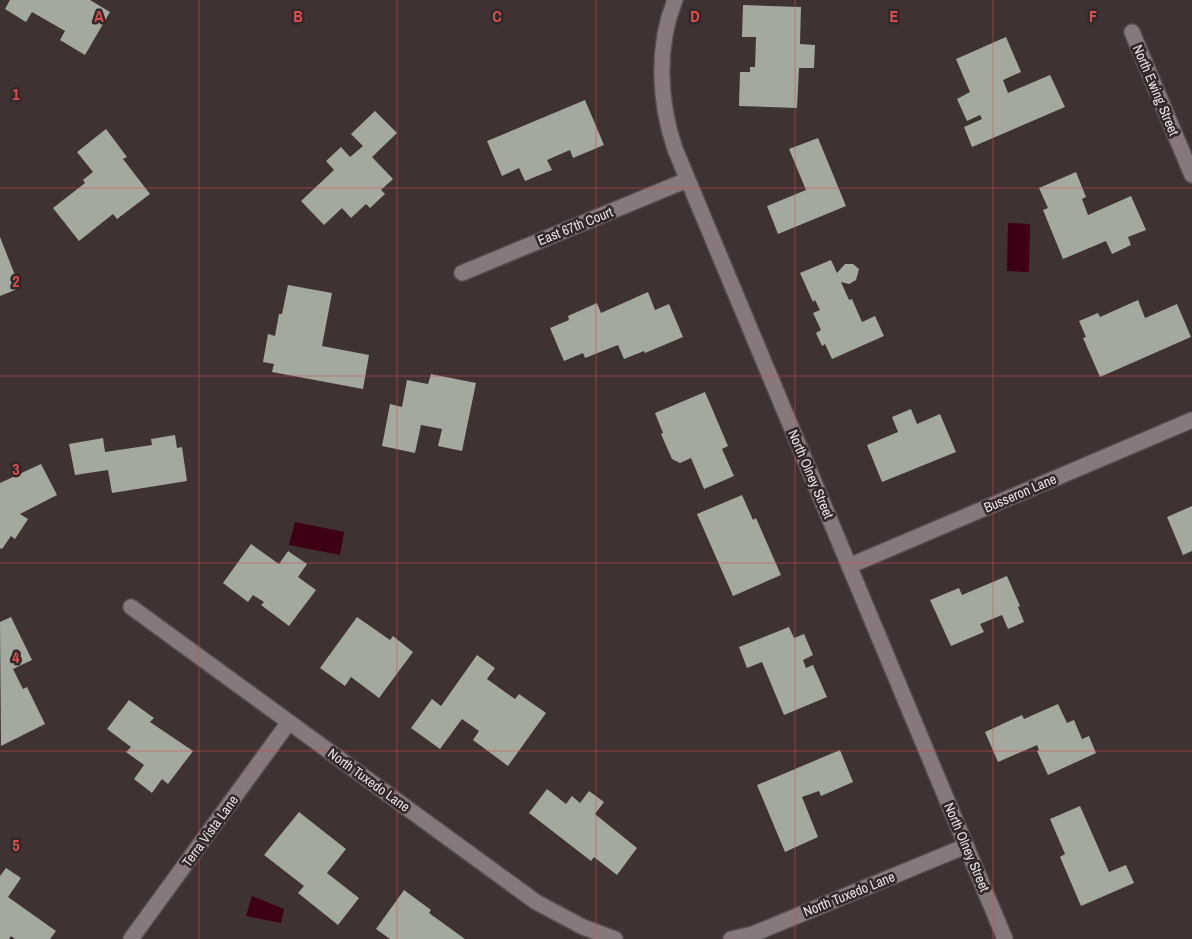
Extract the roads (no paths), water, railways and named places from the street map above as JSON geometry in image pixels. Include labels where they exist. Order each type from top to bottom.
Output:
[{"type":"street","name":"North Olney Street","points":[[675,0],[665,34],[662,60],[663,98],[671,138],[1005,939]]},
{"type":"street","name":"North Ewing Street","points":[[1132,32],[1192,175]]},
{"type":"street","name":"East 67th Court","points":[[462,273],[687,180]]},
{"type":"street","name":"Busseron Lane","points":[[849,566],[1192,420]]},
{"type":"street","name":"North Tuxedo Lane","points":[[131,607],[536,902],[583,928],[615,939]]},
{"type":"street","name":"Terra Vista Lane","points":[[131,939],[289,722]]},
{"type":"street","name":"North Tuxedo Lane","points":[[731,939],[753,934],[966,846]]}]
